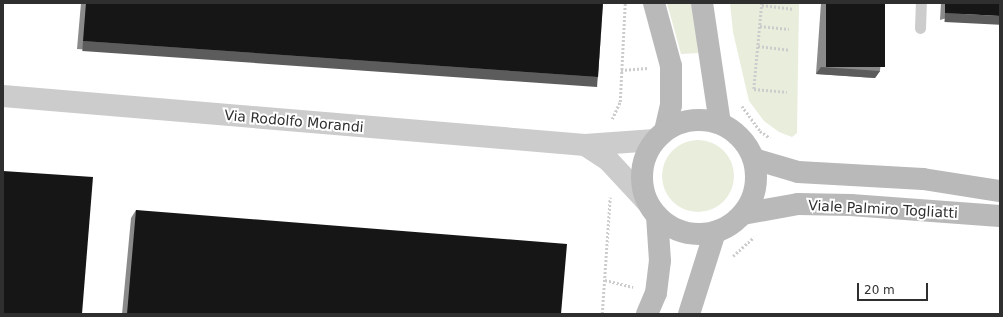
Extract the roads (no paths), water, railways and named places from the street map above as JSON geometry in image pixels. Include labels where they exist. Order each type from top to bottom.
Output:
[{"type":"main road","points":[[647,314],[656,294],[660,261],[652,209],[642,186],[642,168],[660,135],[671,105],[671,66],[654,3]]},
{"type":"main road","points":[[702,3],[720,123]]},
{"type":"main road","points":[[652,209],[673,228],[691,234],[715,232],[734,223],[743,214],[753,197],[755,185],[754,159],[739,136],[720,123],[702,119],[683,122],[660,135]]},
{"type":"main road","name":"Viale Palmiro Togliatti","points":[[754,159],[798,172],[923,178],[1000,191]]},
{"type":"main road","name":"Viale Palmiro Togliatti","points":[[743,214],[798,204],[851,205],[1000,216]]},
{"type":"main road","points":[[689,314],[715,232]]},
{"type":"street","name":"Via Rodolfo Morandi","points":[[3,96],[585,146],[660,135]]},
{"type":"street","name":"Via Rodolfo Morandi","points":[[585,146],[608,160],[652,209]]},
{"type":"lane","points":[[920,28],[921,3]]}]
